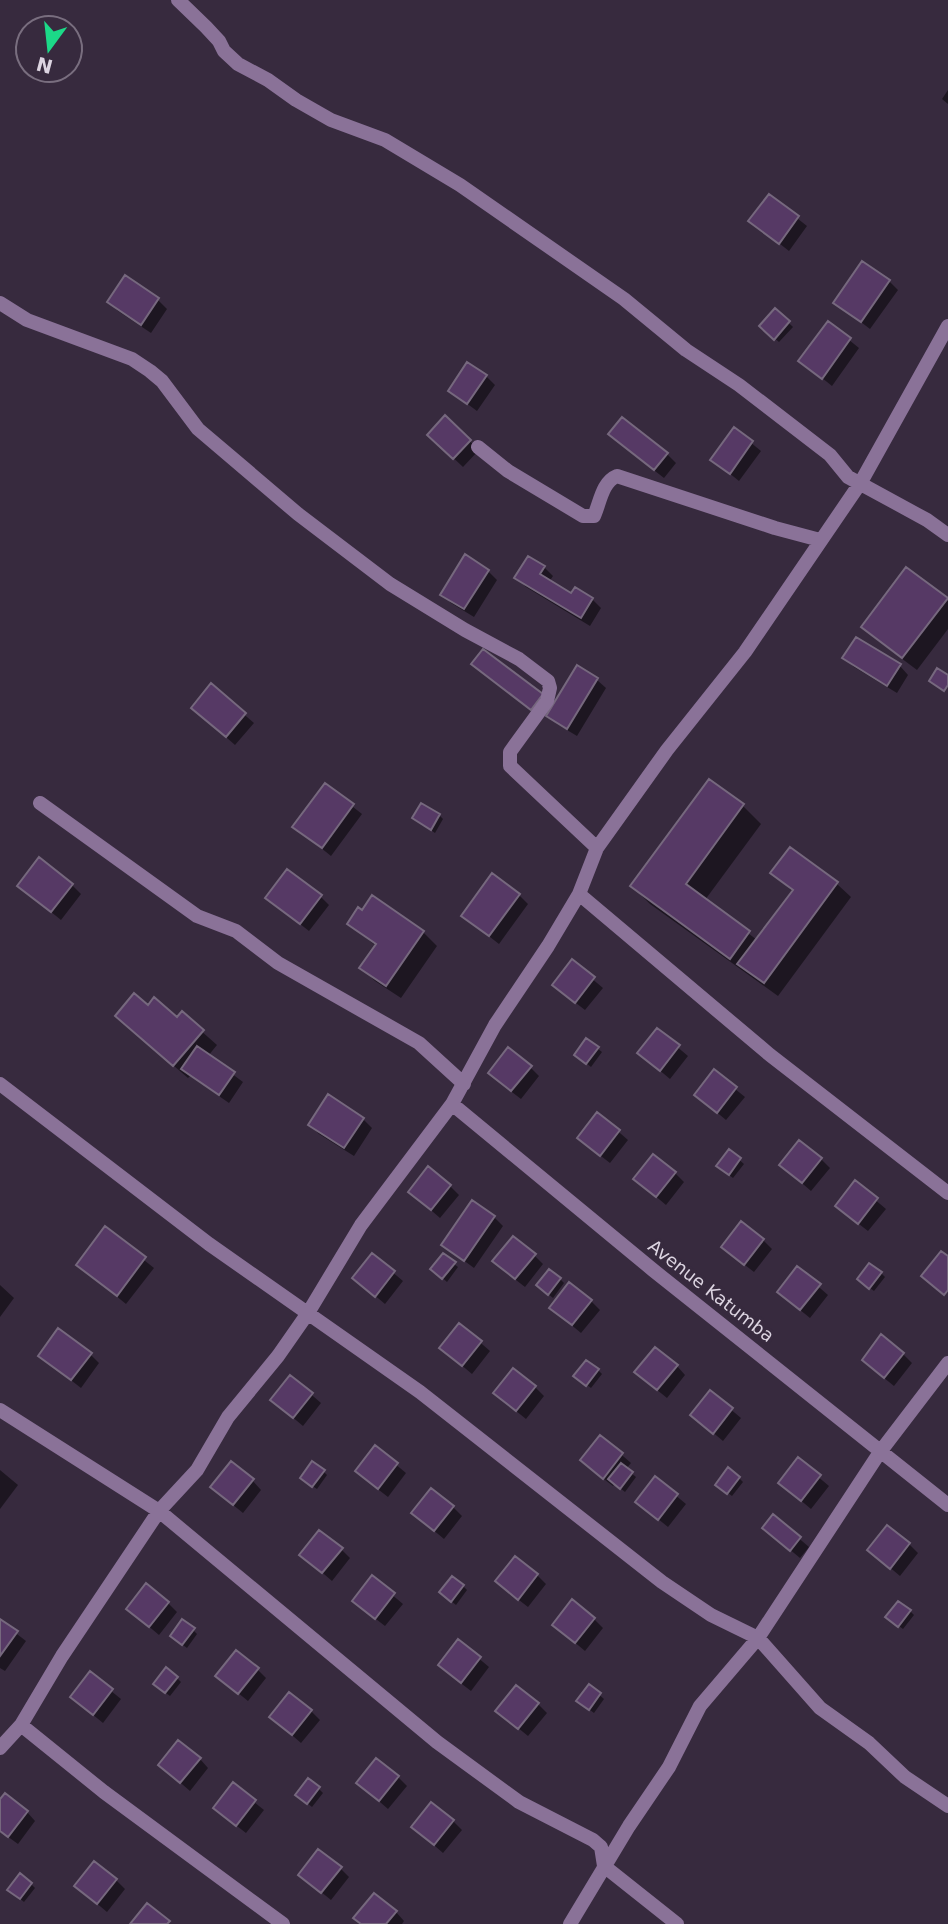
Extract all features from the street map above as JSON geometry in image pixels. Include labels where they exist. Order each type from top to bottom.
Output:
[{"type":"street","points":[[178,0],[219,41],[224,51],[237,64],[268,80],[331,120],[385,140],[460,185],[615,292],[686,350],[739,386],[830,455],[848,477],[927,520],[948,536]]},
{"type":"street","points":[[0,303],[27,320],[132,359],[150,371],[162,381],[198,429],[298,514],[390,584],[519,659],[548,681],[550,688],[547,701],[510,752],[510,766],[597,848]]},
{"type":"street","points":[[0,1748],[21,1726],[62,1656],[159,1511],[197,1470],[228,1417],[278,1356],[308,1313],[361,1225],[452,1104],[495,1025],[579,894],[597,848],[667,750],[745,652],[861,482],[948,326]]},
{"type":"street","points":[[478,447],[508,471],[583,516],[594,516],[605,487],[611,478],[617,476],[820,540]]},
{"type":"street","points":[[40,803],[197,916],[236,932],[278,963],[418,1043],[464,1084]]},
{"type":"street","points":[[579,894],[770,1055],[948,1193]]},
{"type":"street","points":[[0,1084],[209,1244],[430,1401],[663,1582],[711,1615],[758,1638],[820,1707],[869,1743],[905,1777],[948,1806]]},
{"type":"street","name":"Avenue Katumba","points":[[452,1104],[642,1261],[948,1505]]},
{"type":"street","points":[[570,1924],[668,1767],[701,1706],[758,1638],[880,1452],[948,1363]]},
{"type":"street","points":[[0,1410],[159,1511],[437,1742],[519,1802],[593,1840],[601,1847],[604,1866],[677,1924]]},
{"type":"street","points":[[21,1726],[104,1792],[282,1924]]},
{"type":"building","points":[[769,194],[799,216],[779,244],[748,221]]},
{"type":"building","points":[[862,261],[890,280],[861,322],[833,303]]},
{"type":"building","points":[[125,275],[159,298],[141,325],[107,302]]},
{"type":"building","points":[[775,308],[790,321],[774,340],[759,326]]},
{"type":"building","points":[[828,321],[851,338],[822,379],[798,361]]},
{"type":"building","points":[[467,362],[487,375],[467,404],[448,391]]},
{"type":"building","points":[[445,415],[471,440],[453,459],[427,435]]},
{"type":"building","points":[[622,417],[668,453],[654,470],[608,434]]},
{"type":"building","points":[[734,427],[753,441],[730,474],[710,460]]},
{"type":"building","points":[[465,554],[489,570],[464,609],[440,595]]},
{"type":"building","points":[[528,556],[545,566],[540,574],[571,593],[575,587],[593,598],[581,618],[514,578]]},
{"type":"building","points":[[906,567],[948,598],[902,658],[861,627]]},
{"type":"building","points":[[856,637],[901,664],[887,686],[842,658]]},
{"type":"building","points":[[483,649],[543,694],[531,710],[471,664]]},
{"type":"building","points":[[577,665],[598,678],[567,729],[546,716]]},
{"type":"building","points":[[937,668],[948,675],[948,685],[944,691],[929,681]]},
{"type":"building","points":[[211,683],[246,713],[226,737],[191,708]]},
{"type":"building","points":[[709,779],[744,804],[686,884],[750,931],[730,959],[630,886]]},
{"type":"building","points":[[325,783],[354,804],[322,848],[292,827]]},
{"type":"building","points":[[421,803],[440,814],[431,830],[412,818]]},
{"type":"building","points":[[790,847],[838,882],[764,983],[737,964],[793,890],[770,873]]},
{"type":"building","points":[[39,857],[73,884],[51,912],[17,886]]},
{"type":"building","points":[[287,869],[322,895],[300,924],[265,898]]},
{"type":"building","points":[[492,873],[520,894],[489,936],[461,916]]},
{"type":"building","points":[[372,895],[424,931],[386,986],[359,968],[376,944],[347,924],[358,907],[362,910]]},
{"type":"building","points":[[572,959],[595,977],[575,1003],[552,985]]},
{"type":"building","points":[[134,993],[148,1005],[154,997],[177,1017],[182,1011],[204,1030],[173,1066],[115,1016]]},
{"type":"building","points":[[657,1028],[680,1045],[660,1071],[637,1053]]},
{"type":"building","points":[[586,1038],[599,1047],[586,1064],[574,1055]]},
{"type":"building","points":[[197,1046],[235,1072],[219,1095],[181,1069]]},
{"type":"building","points":[[508,1047],[532,1066],[511,1091],[488,1073]]},
{"type":"building","points":[[714,1069],[737,1087],[717,1113],[694,1095]]},
{"type":"building","points":[[328,1094],[364,1118],[344,1148],[308,1125]]},
{"type":"building","points":[[597,1112],[620,1130],[600,1156],[577,1138]]},
{"type":"building","points":[[799,1140],[822,1158],[802,1183],[779,1165]]},
{"type":"building","points":[[729,1149],[741,1158],[729,1175],[716,1166]]},
{"type":"building","points":[[653,1154],[676,1172],[656,1197],[633,1179]]},
{"type":"building","points":[[428,1166],[451,1185],[431,1210],[408,1192]]},
{"type":"building","points":[[855,1180],[878,1198],[858,1224],[835,1206]]},
{"type":"building","points":[[472,1200],[495,1216],[464,1261],[441,1245]]},
{"type":"building","points":[[741,1221],[764,1239],[744,1265],[721,1247]]},
{"type":"building","points":[[105,1226],[146,1257],[117,1296],[76,1265]]},
{"type":"building","points":[[513,1236],[536,1254],[515,1279],[492,1261]]},
{"type":"building","points":[[941,1251],[948,1256],[948,1290],[944,1295],[921,1276]]},
{"type":"building","points":[[372,1253],[395,1271],[375,1297],[352,1278]]},
{"type":"building","points":[[443,1253],[456,1262],[442,1279],[430,1269]]},
{"type":"building","points":[[869,1263],[882,1272],[869,1289],[857,1279]]},
{"type":"building","points":[[797,1266],[821,1284],[800,1310],[777,1292]]},
{"type":"building","points":[[549,1269],[561,1278],[548,1295],[536,1285]]},
{"type":"building","points":[[569,1282],[592,1300],[572,1325],[549,1308]]},
{"type":"building","points":[[459,1323],[482,1341],[462,1366],[439,1348]]},
{"type":"building","points":[[58,1328],[92,1353],[71,1380],[38,1356]]},
{"type":"building","points":[[881,1334],[904,1353],[884,1378],[862,1360]]},
{"type":"building","points":[[655,1347],[678,1365],[657,1390],[634,1372]]},
{"type":"building","points":[[586,1360],[599,1369],[586,1386],[573,1376]]},
{"type":"building","points":[[513,1368],[536,1386],[516,1411],[493,1393]]},
{"type":"building","points":[[290,1375],[313,1393],[293,1418],[270,1400]]},
{"type":"building","points":[[710,1390],[733,1408],[713,1434],[690,1415]]},
{"type":"building","points":[[600,1435],[623,1453],[603,1479],[580,1460]]},
{"type":"building","points":[[375,1445],[398,1463],[378,1489],[355,1471]]},
{"type":"building","points":[[798,1457],[821,1475],[801,1501],[778,1483]]},
{"type":"building","points":[[231,1461],[254,1479],[233,1505],[210,1487]]},
{"type":"building","points":[[312,1461],[325,1470],[312,1487],[300,1478]]},
{"type":"building","points":[[621,1463],[633,1472],[620,1489],[608,1479]]},
{"type":"building","points":[[728,1467],[740,1477],[727,1494],[715,1485]]},
{"type":"building","points":[[655,1476],[678,1494],[658,1520],[635,1502]]},
{"type":"building","points":[[431,1488],[454,1506],[434,1531],[411,1513]]},
{"type":"building","points":[[773,1514],[801,1537],[790,1551],[762,1528]]},
{"type":"building","points":[[887,1525],[910,1543],[890,1569],[867,1550]]},
{"type":"building","points":[[319,1530],[343,1548],[322,1573],[299,1555]]},
{"type":"building","points":[[515,1556],[538,1574],[518,1600],[495,1581]]},
{"type":"building","points":[[372,1575],[395,1593],[375,1619],[352,1601]]},
{"type":"building","points":[[452,1576],[464,1585],[451,1602],[439,1592]]},
{"type":"building","points":[[146,1583],[169,1602],[149,1627],[126,1609]]},
{"type":"building","points":[[572,1599],[595,1618],[575,1643],[552,1625]]},
{"type":"building","points":[[898,1601],[911,1610],[898,1627],[885,1617]]},
{"type":"building","points":[[0,1619],[18,1631],[0,1656]]},
{"type":"building","points":[[182,1619],[195,1628],[182,1645],[170,1636]]},
{"type":"building","points":[[458,1639],[481,1657],[461,1683],[438,1665]]},
{"type":"building","points":[[236,1650],[259,1668],[238,1694],[215,1676]]},
{"type":"building","points":[[166,1667],[178,1677],[165,1693],[153,1684]]},
{"type":"building","points":[[90,1671],[113,1689],[93,1715],[70,1697]]},
{"type":"building","points":[[589,1684],[601,1693],[589,1710],[576,1701]]},
{"type":"building","points":[[516,1685],[539,1703],[518,1729],[495,1711]]},
{"type":"building","points":[[289,1692],[312,1710],[292,1735],[269,1717]]},
{"type":"building","points":[[178,1740],[201,1758],[180,1783],[158,1765]]},
{"type":"building","points":[[376,1758],[399,1776],[379,1801],[356,1783]]},
{"type":"building","points":[[308,1778],[320,1787],[307,1804],[295,1795]]},
{"type":"building","points":[[233,1782],[256,1800],[236,1826],[213,1808]]},
{"type":"building","points":[[5,1793],[28,1811],[8,1837],[0,1831],[0,1799]]},
{"type":"building","points":[[431,1802],[454,1820],[434,1845],[411,1827]]},
{"type":"building","points":[[318,1849],[342,1867],[321,1893],[298,1875]]},
{"type":"building","points":[[94,1861],[117,1879],[97,1904],[74,1886]]},
{"type":"building","points":[[20,1873],[32,1883],[20,1899],[7,1890]]},
{"type":"building","points":[[374,1893],[397,1911],[386,1924],[361,1924],[353,1918]]},
{"type":"building","points":[[147,1903],[170,1921],[167,1924],[130,1924]]}]
